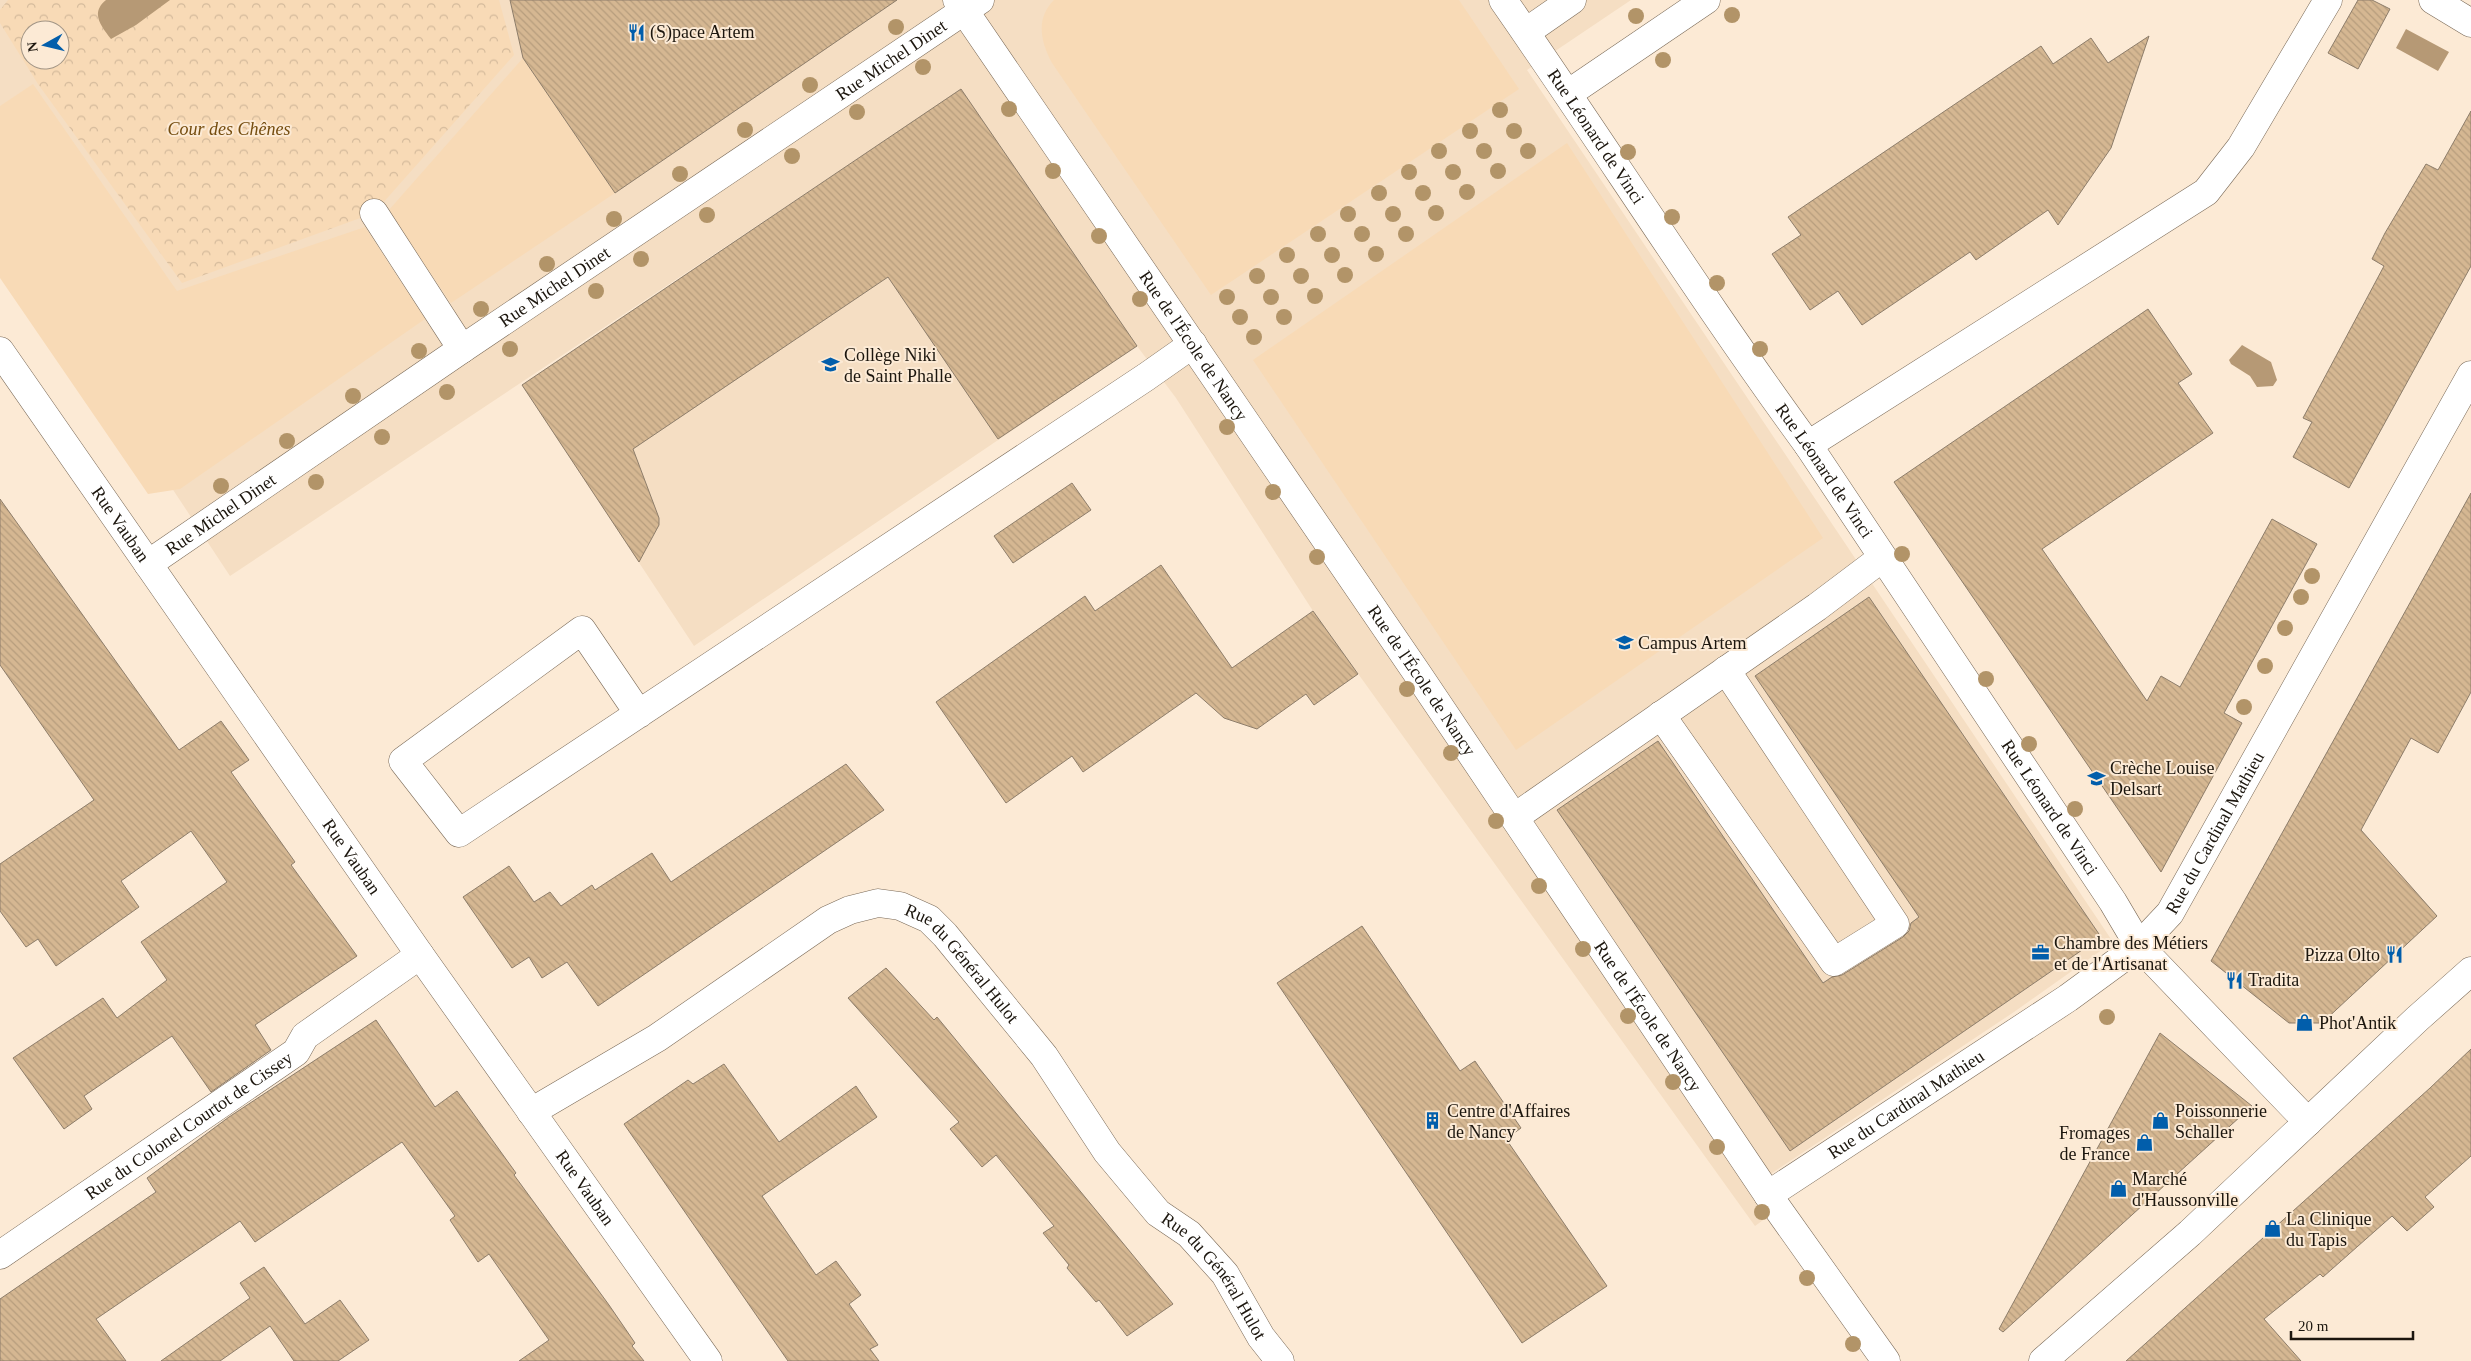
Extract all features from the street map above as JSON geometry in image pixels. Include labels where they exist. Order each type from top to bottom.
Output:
[{"type":"street","name":"Rue Léonard de Vinci","points":[[1504,0],[1569,93],[1755,372],[1808,445],[2113,902],[2139,946],[2308,1122]]},
{"type":"street","points":[[1526,32],[1572,0]]},
{"type":"street","points":[[1569,93],[1706,0]]},
{"type":"street","points":[[1808,445],[2206,192],[2241,147],[2328,0]]},
{"type":"street","points":[[2433,0],[2471,23]]},
{"type":"street","name":"Rue de l'École de Nancy","points":[[967,4],[1193,344],[1768,1194],[1886,1361]]},
{"type":"street","name":"Rue Michel Dinet","points":[[148,564],[967,4]]},
{"type":"street","points":[[374,213],[462,349]]},
{"type":"street","points":[[639,714],[582,630],[403,760],[459,833],[639,714],[1193,344]]},
{"type":"street","name":"Rue Vauban","points":[[0,351],[420,955],[708,1361]]},
{"type":"street","name":"Rue du Cardinal Mathieu","points":[[1768,1194],[2068,998],[2139,946],[2170,914],[2471,375]]},
{"type":"street","points":[[1515,818],[1816,607],[1882,558]]},
{"type":"street","points":[[1661,715],[1834,962],[1895,924],[1726,670]]},
{"type":"street","name":"Rue du Général Hulot","points":[[531,1112],[657,1038],[828,920],[878,903],[900,906],[929,919],[945,935],[1044,1056],[1107,1152],[1158,1213],[1189,1234],[1225,1274],[1261,1337],[1280,1361]]},
{"type":"street","name":"Rue du Colonel Courtot de Cissey","points":[[0,1255],[296,1052],[304,1036],[420,955]]},
{"type":"street","points":[[2043,1361],[2190,1233],[2471,971]]},
{"type":"shaded area","name":"Campus Artem","points":[[0,0],[1631,0],[1527,70],[2113,942],[2014,1012],[1769,1175],[1788,1202],[1755,1226],[1313,611],[1176,398],[1137,346],[694,646],[522,385],[901,130],[230,576],[0,228]]},
{"type":"shaded area","points":[[106,0],[170,0],[136,25],[111,39],[101,24],[98,15],[101,5]]},
{"type":"shaded area","points":[[2406,29],[2449,52],[2438,71],[2396,48]]},
{"type":"shaded area","points":[[2242,345],[2271,362],[2277,380],[2273,386],[2257,387],[2250,376],[2231,364],[2229,360]]},
{"type":"green space","name":"Cour des Chênes","points":[[8,0],[499,0],[514,55],[374,213],[182,283],[29,70],[70,70],[70,20],[20,20],[20,55],[0,23],[0,10]]},
{"type":"green space","points":[[1054,0],[1459,0],[1519,89],[1211,295],[1052,63],[1043,39],[1042,23],[1048,7]]},
{"type":"green space","points":[[523,58],[615,193],[451,303],[388,211]]},
{"type":"green space","points":[[33,84],[177,291],[365,227],[425,319],[180,489],[148,494],[0,278],[0,106]]},
{"type":"green space","points":[[1567,143],[1823,538],[1516,750],[1253,360]]},
{"type":"building","points":[[510,0],[897,0],[615,193],[523,58]]},
{"type":"building","points":[[2358,0],[2372,0],[2390,9],[2358,69],[2328,53]]},
{"type":"building","points":[[2149,36],[2111,148],[2058,225],[2048,210],[1976,260],[1970,252],[1862,325],[1838,291],[1810,310],[1772,254],[1801,235],[1788,217],[2041,46],[2053,64],[2091,38],[2108,63]]},
{"type":"building","points":[[961,89],[1137,346],[998,439],[888,277],[633,449],[659,518],[659,525],[639,562],[522,385]]},
{"type":"building","points":[[2471,111],[2471,266],[2349,488],[2293,457],[2312,422],[2303,418],[2384,266],[2372,259],[2385,233],[2426,164],[2438,170]]},
{"type":"building","points":[[2148,309],[2192,374],[2178,383],[2213,433],[2042,549],[2147,701],[2161,676],[2180,687],[2272,519],[2317,544],[2224,713],[2242,723],[2161,872],[1894,482]]},
{"type":"building","points":[[1072,483],[1091,510],[1013,563],[994,536]]},
{"type":"building","points":[[2471,493],[2471,692],[2438,753],[2411,738],[2361,830],[2437,916],[2322,1023],[2289,1023],[2211,961]]},
{"type":"building","points":[[0,499],[179,750],[221,721],[249,760],[231,772],[295,862],[291,865],[357,956],[255,1025],[271,1050],[211,1092],[172,1036],[84,1096],[92,1109],[64,1129],[13,1058],[103,998],[117,1018],[167,980],[141,942],[227,882],[191,831],[121,881],[139,907],[56,966],[38,939],[26,947],[0,911],[0,864],[94,800],[0,665]]},
{"type":"building","points":[[1161,565],[1232,668],[1313,611],[1358,674],[1314,705],[1306,694],[1257,729],[1224,718],[1196,693],[1083,772],[1072,756],[1006,803],[936,702],[1085,596],[1095,611]]},
{"type":"building","points":[[1869,597],[2101,937],[1790,1151],[1557,810],[1658,741],[1823,983],[1832,977],[1842,975],[1903,937],[1909,931],[1911,923],[1919,917],[1755,676]]},
{"type":"building","points":[[846,764],[884,810],[598,1006],[567,962],[542,978],[529,957],[512,968],[463,897],[509,866],[534,902],[550,892],[561,906],[592,885],[595,890],[652,853],[671,882]]},
{"type":"building","name":"Centre d'Affaires de Nancy","points":[[1362,926],[1460,1071],[1475,1061],[1521,1128],[1506,1139],[1607,1286],[1522,1343],[1277,983]]},
{"type":"building","points":[[886,968],[934,1020],[937,1017],[1173,1304],[1127,1336],[1099,1300],[1096,1302],[1067,1268],[1069,1265],[1043,1233],[1054,1226],[996,1155],[982,1167],[950,1129],[959,1122],[848,998]]},
{"type":"building","points":[[376,1020],[435,1107],[457,1091],[516,1173],[514,1175],[609,1305],[635,1343],[632,1346],[644,1361],[519,1361],[549,1340],[489,1254],[478,1262],[450,1220],[455,1216],[402,1142],[255,1242],[240,1221],[96,1319],[126,1361],[0,1361],[0,1299],[156,1192],[147,1178],[229,1117]]},
{"type":"building","name":"Marché d'Haussonville","points":[[2160,1033],[2252,1106],[2003,1332],[1999,1329]]},
{"type":"building","points":[[2471,1049],[2471,1156],[2425,1197],[2434,1207],[2407,1231],[2392,1216],[2323,1277],[2320,1274],[2264,1319],[2301,1361],[2126,1361],[2430,1088]]},
{"type":"building","points":[[724,1064],[779,1142],[856,1086],[877,1117],[762,1196],[816,1275],[836,1261],[861,1295],[849,1304],[878,1345],[870,1349],[879,1361],[788,1361],[624,1124],[688,1080],[693,1084]]},
{"type":"building","points":[[264,1267],[305,1324],[340,1300],[369,1340],[338,1361],[294,1361],[270,1326],[220,1361],[161,1361],[250,1298],[240,1283]]},
{"type":"place","name":"(S)pace Artem","points":[[636,32]]},
{"type":"place","name":"Collège Niki de Saint Phalle","points":[[830,365]]},
{"type":"place","name":"Campus Artem","points":[[1624,643]]},
{"type":"place","name":"Crèche Louise Delsart","points":[[2096,778]]},
{"type":"place","name":"Chambre des Métiers et de l'Artisanat","points":[[2040,953]]},
{"type":"place","name":"Pizza Olto","points":[[2394,955]]},
{"type":"place","name":"Tradita","points":[[2234,980]]},
{"type":"place","name":"Phot'Antik","points":[[2305,1023]]},
{"type":"place","name":"Centre d'Affaires de Nancy","points":[[1433,1121]]},
{"type":"place","name":"Poissonnerie Schaller","points":[[2161,1121]]},
{"type":"place","name":"Fromages de France","points":[[2144,1143]]},
{"type":"place","name":"Marché d'Haussonville","points":[[2118,1189]]},
{"type":"place","name":"La Clinique du Tapis","points":[[2272,1229]]}]
